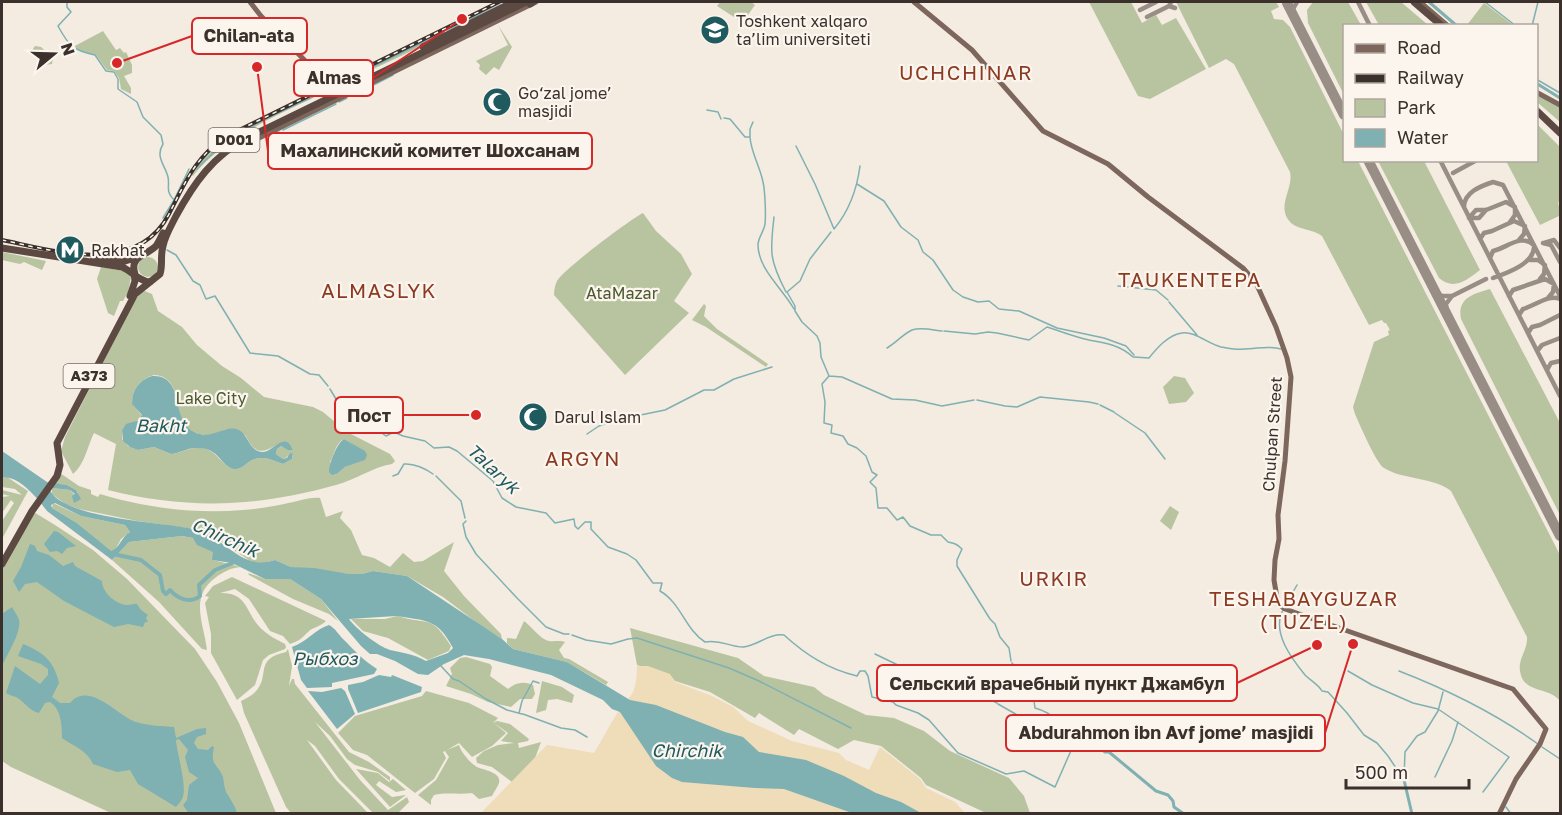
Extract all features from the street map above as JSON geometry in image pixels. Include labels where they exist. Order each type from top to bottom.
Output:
[{"type":"highway","name":"D001","points":[[365,77],[386,72],[514,2]]},
{"type":"highway","name":"D001","points":[[133,273],[134,264],[140,256],[156,245],[188,187],[209,160],[239,137],[478,22],[494,20],[531,2]]},
{"type":"highway","points":[[1412,2],[1435,24]]},
{"type":"highway","points":[[1412,2],[1440,24]]},
{"type":"highway","name":"D001","points":[[150,282],[160,276],[162,250],[166,237],[190,191],[212,163],[239,142],[301,109]]},
{"type":"highway","points":[[1538,110],[1560,131]]},
{"type":"highway","points":[[2,246],[122,262],[140,256],[154,255],[161,263]]},
{"type":"highway","points":[[21,249],[133,273],[141,280],[150,282]]},
{"type":"highway","name":"A373","points":[[53,481],[57,465],[55,442],[134,285],[133,273]]},
{"type":"highway","name":"A373","points":[[2,562],[37,502],[53,481],[60,465],[57,443],[135,294],[150,282]]},
{"type":"main road","points":[[250,2],[336,92]]},
{"type":"main road","name":"Chulpan Street","points":[[914,2],[972,51],[1043,130],[1108,164],[1152,200],[1244,268],[1255,280],[1284,348],[1291,377],[1285,461],[1278,515],[1279,540],[1274,567],[1277,603],[1284,609],[1513,689],[1544,725],[1545,734],[1516,779],[1499,813]]},
{"type":"main road","points":[[1420,2],[1446,24]]},
{"type":"main road","points":[[239,142],[246,144],[494,20]]},
{"type":"main road","points":[[1538,93],[1560,105]]},
{"type":"green space","points":[[720,2],[751,2],[755,5],[745,19],[740,21],[717,6]]},
{"type":"green space","points":[[1089,2],[1131,2],[1142,23],[1156,15],[1162,25],[1176,18],[1206,69],[1150,99],[1138,96]]},
{"type":"green space","points":[[1176,2],[1276,2],[1279,7],[1271,11],[1274,19],[1283,20],[1290,27],[1343,133],[1343,162],[1359,162],[1560,555],[1560,701],[1549,693],[1531,687],[1522,678],[1520,667],[1527,637],[1451,491],[1436,483],[1400,475],[1384,468],[1373,452],[1353,407],[1374,342],[1389,335],[1390,330],[1382,320],[1369,325],[1322,236],[1294,225],[1287,217],[1285,204],[1290,185],[1290,172],[1234,64],[1226,59],[1209,68]]},
{"type":"green space","points":[[1313,2],[1348,2],[1360,24],[1343,24],[1343,93],[1308,23],[1307,10]]},
{"type":"green space","points":[[1366,2],[1401,2],[1427,24],[1378,24]]},
{"type":"green space","points":[[1484,3],[1512,24],[1468,24]]},
{"type":"green space","points":[[498,25],[512,47],[499,70],[494,67],[486,75],[479,69],[480,65],[476,61],[508,45]]},
{"type":"green space","points":[[103,31],[116,50],[120,48],[124,53],[126,52],[132,65],[132,73],[124,76],[131,88],[131,94],[121,89],[119,78],[114,71],[107,70],[96,55],[73,47]]},
{"type":"green space","points":[[444,31],[445,33],[416,49],[335,87],[334,85]]},
{"type":"green space","points":[[35,46],[41,47],[53,58],[52,64],[45,65],[33,53]]},
{"type":"green space","points":[[327,87],[327,91],[237,137],[206,162],[193,176],[191,174],[219,145],[253,123]]},
{"type":"green space","points":[[1538,95],[1560,107],[1559,121],[1538,103]]},
{"type":"green space","points":[[1538,125],[1560,147],[1560,200],[1558,203],[1560,218],[1559,216],[1540,225],[1507,162],[1538,162]]},
{"type":"green space","points":[[1379,162],[1425,162],[1480,270],[1455,284],[1439,278]]},
{"type":"green space","name":"AtaMazar","points":[[643,213],[656,231],[681,254],[692,274],[674,301],[689,313],[625,375],[554,295],[554,291],[557,281],[571,266]]},
{"type":"green space","points":[[2,252],[46,261],[42,270],[24,262],[20,264],[2,260]]},
{"type":"green space","points":[[144,257],[152,257],[158,263],[158,271],[152,277],[144,277],[138,271],[138,263]]},
{"type":"green space","points":[[101,267],[124,271],[131,277],[128,292],[123,301],[120,301],[114,316],[108,313],[97,279]]},
{"type":"green space","points":[[1490,289],[1560,423],[1560,515],[1461,319],[1461,306],[1464,302],[1472,295]]},
{"type":"green space","name":"Lake City","points":[[142,290],[152,294],[158,311],[182,327],[197,345],[264,397],[313,407],[323,412],[347,432],[390,454],[395,461],[343,483],[278,498],[222,503],[166,501],[108,490],[116,444],[94,433],[83,460],[73,474],[61,451],[65,437],[131,307]],"holes":[[[154,375],[169,381],[181,417],[190,430],[206,435],[225,429],[232,430],[245,435],[253,447],[259,451],[280,443],[289,444],[293,450],[281,446],[277,449],[276,454],[283,459],[293,454],[292,459],[283,464],[259,458],[234,469],[203,448],[171,454],[154,447],[138,450],[128,446],[122,439],[122,430],[142,416],[132,403],[134,393],[141,382]],[[344,439],[354,445],[364,460],[345,467],[338,473],[330,462],[337,446]]]},
{"type":"green space","points":[[704,304],[706,306],[704,316],[717,329],[768,364],[766,367],[692,320]]},
{"type":"green space","points":[[1174,376],[1185,378],[1194,393],[1186,402],[1169,404],[1163,387]]},
{"type":"green space","points":[[60,473],[79,486],[91,490],[91,494],[98,497],[100,494],[171,509],[243,510],[320,498],[326,517],[343,511],[340,518],[351,530],[362,555],[374,558],[390,567],[403,553],[414,562],[423,561],[454,542],[444,571],[464,596],[501,634],[502,639],[443,597],[407,576],[373,571],[348,574],[291,567],[275,560],[264,563],[252,562],[207,533],[137,521],[65,504],[52,494],[52,488],[70,490],[75,495],[78,493],[67,485],[55,484]]},
{"type":"green space","points":[[7,477],[28,491],[2,539],[2,521],[14,503],[11,500],[2,513],[2,497],[10,496],[2,494],[2,490],[22,495],[15,489],[2,487],[2,478]]},
{"type":"green space","points":[[53,503],[81,516],[125,525],[130,532],[111,552],[77,523],[52,508]]},
{"type":"green space","points":[[1170,506],[1179,512],[1171,530],[1160,521]]},
{"type":"green space","points":[[32,511],[93,550],[127,579],[195,649],[217,682],[239,723],[276,813],[111,813],[2,761],[2,570]]},
{"type":"green space","points":[[182,536],[193,538],[214,552],[213,560],[241,567],[230,569],[218,576],[207,585],[202,594],[200,611],[207,650],[202,649],[159,602],[112,560],[129,542]]},
{"type":"green space","points":[[248,573],[265,579],[290,579],[321,599],[338,621],[329,614],[293,599]]},
{"type":"green space","points":[[232,577],[326,621],[290,644],[283,636],[270,631],[249,599],[235,589],[220,593],[237,596],[258,625],[286,647],[263,660],[255,685],[237,700],[211,653],[211,634],[205,603],[209,597],[205,596],[213,586]]},
{"type":"green space","points":[[397,616],[433,625],[451,646],[449,651],[428,660],[388,638],[363,631],[351,619],[385,619]]},
{"type":"green space","points":[[524,621],[546,640],[565,642],[559,650],[564,658],[608,682],[606,685],[567,662],[513,649],[507,643],[507,638],[516,639]]},
{"type":"green space","points":[[630,628],[738,658],[764,676],[814,687],[824,695],[866,715],[894,718],[924,731],[950,751],[1009,778],[1024,796],[1030,813],[986,813],[926,785],[921,778],[881,746],[854,740],[838,749],[799,729],[794,735],[759,713],[755,718],[710,692],[675,681],[671,676],[637,665]]},
{"type":"green space","points":[[288,649],[292,666],[289,686],[294,679],[295,684],[349,752],[369,762],[390,777],[390,781],[378,772],[355,765],[315,722],[360,780],[388,810],[407,797],[409,802],[398,813],[373,813],[339,779],[315,746],[307,740],[336,780],[368,813],[291,813],[286,807],[244,713],[241,701],[252,695],[261,684],[266,663]]},
{"type":"green space","points":[[466,657],[490,664],[492,667],[490,676],[508,689],[520,683],[526,683],[533,685],[535,694],[532,699],[520,699],[511,707],[488,702],[446,686],[452,674],[450,668],[460,658]]},
{"type":"green space","points":[[542,681],[562,687],[574,695],[572,703],[557,699],[548,700],[546,710],[536,713]]},
{"type":"green space","points":[[426,691],[469,703],[498,718],[493,723],[497,721],[510,724],[529,739],[518,743],[519,748],[541,742],[531,769],[512,782],[492,767],[477,763],[476,758],[484,751],[498,745],[514,743],[501,741],[508,733],[494,723],[506,733],[492,746],[472,757],[459,743],[447,750],[459,745],[474,765],[498,776],[499,783],[492,796],[479,799],[472,793],[439,794],[434,795],[431,805],[418,795],[436,780],[449,757],[445,751],[443,752],[446,758],[434,779],[415,793],[367,755],[353,750],[338,733],[355,716],[422,696]]},
{"type":"green space","points":[[356,769],[378,773],[389,782],[393,779],[406,790],[396,792],[379,781],[376,785],[392,797],[406,795],[390,807]]},
{"type":"sand","points":[[637,666],[648,666],[670,674],[675,682],[733,707],[748,721],[792,741],[839,753],[846,760],[869,770],[880,747],[920,779],[926,788],[955,802],[965,813],[480,814],[547,745],[594,753],[633,692]]},
{"type":"water","name":"Bakht","points":[[152,376],[163,378],[170,383],[180,412],[190,429],[205,435],[236,429],[244,434],[254,449],[263,452],[279,443],[286,442],[293,450],[281,446],[277,449],[276,454],[283,459],[293,453],[292,459],[283,464],[259,458],[234,469],[226,465],[216,454],[205,449],[191,448],[171,454],[154,447],[138,450],[130,447],[123,441],[122,430],[126,424],[139,420],[142,415],[132,404],[133,394],[140,383]]},
{"type":"water","points":[[344,439],[365,451],[367,455],[365,460],[345,467],[332,475],[329,472],[332,459]]},
{"type":"water","name":"Chirchik","points":[[2,451],[47,482],[67,485],[76,490],[81,499],[74,503],[72,496],[75,494],[70,490],[52,488],[50,490],[59,500],[93,513],[193,529],[215,538],[233,552],[252,561],[275,560],[291,567],[349,574],[373,571],[407,576],[502,639],[513,649],[567,662],[630,700],[656,705],[743,737],[759,752],[806,760],[921,813],[852,813],[784,789],[682,782],[672,778],[656,766],[620,712],[612,709],[603,700],[551,675],[464,655],[444,664],[428,675],[418,674],[395,661],[377,654],[370,654],[321,599],[290,579],[265,579],[232,563],[212,560],[213,552],[197,545],[193,538],[182,536],[129,542],[112,560],[47,511],[21,484],[15,480],[2,478]],"holes":[[[55,503],[81,516],[125,525],[130,532],[111,551],[77,523],[52,508],[51,505]],[[396,616],[423,620],[436,626],[453,648],[448,653],[426,661],[385,648],[362,632],[349,619]]]},
{"type":"water","points":[[54,531],[76,546],[67,548],[62,554],[57,551],[50,552],[44,544]]},
{"type":"water","points":[[30,544],[35,546],[37,551],[49,555],[63,566],[73,562],[75,566],[102,581],[107,593],[114,600],[127,605],[137,604],[148,615],[146,618],[148,622],[145,622],[143,627],[128,624],[114,627],[64,601],[37,582],[25,584],[19,592],[13,581]]},
{"type":"water","points":[[12,607],[19,625],[2,666],[2,614]]},
{"type":"water","name":"Рыбхоз","points":[[329,625],[359,655],[377,669],[374,674],[332,683],[332,687],[307,688],[301,680],[292,647]]},
{"type":"water","points":[[23,644],[42,654],[51,663],[59,683],[52,697],[60,703],[70,703],[86,695],[94,697],[136,722],[174,727],[176,738],[197,729],[206,728],[206,734],[197,737],[194,743],[198,749],[208,750],[214,747],[214,761],[221,772],[226,792],[237,813],[189,814],[183,805],[187,800],[189,785],[198,778],[189,772],[185,757],[188,750],[179,739],[176,740],[184,794],[176,807],[138,784],[130,770],[117,772],[93,764],[83,752],[62,738],[59,713],[54,705],[50,702],[45,703],[39,713],[6,693],[15,666],[40,684],[48,675],[48,669],[41,664],[18,656]]},
{"type":"water","name":"Рыбхоз","points":[[379,675],[391,677],[392,675],[422,687],[421,692],[358,713],[348,685]]},
{"type":"water","name":"Рыбхоз","points":[[341,688],[345,691],[355,714],[337,729],[308,691],[322,692]]},
{"type":"waterway","name":"Talaryk","points":[[67,2],[67,7],[71,12],[58,26],[65,38],[76,49],[95,55],[106,71],[114,72],[118,79],[118,89],[137,102],[143,117],[161,135],[163,144],[160,157],[168,177],[169,191],[174,200],[163,218]]},
{"type":"waterway","points":[[447,30],[507,2]]},
{"type":"waterway","points":[[1429,2],[1455,24]]},
{"type":"waterway","points":[[1485,2],[1513,24]]},
{"type":"waterway","points":[[1532,24],[1538,2]]},
{"type":"waterway","points":[[334,86],[444,32]]},
{"type":"waterway","points":[[354,95],[393,75]]},
{"type":"waterway","points":[[1538,80],[1560,93]]},
{"type":"waterway","points":[[1538,84],[1560,98]]},
{"type":"waterway","points":[[197,169],[225,143],[241,133],[327,90]]},
{"type":"waterway","points":[[339,102],[347,98]]},
{"type":"waterway","points":[[283,130],[336,104]]},
{"type":"waterway","points":[[707,110],[718,112],[721,119]]},
{"type":"waterway","points":[[724,118],[730,119],[745,137],[750,137],[762,176],[765,196],[765,224],[758,242],[759,254],[766,271],[794,309]]},
{"type":"waterway","points":[[750,137],[753,122]]},
{"type":"waterway","points":[[796,146],[834,229]]},
{"type":"waterway","points":[[834,229],[852,199],[860,166]]},
{"type":"waterway","points":[[174,200],[189,169]]},
{"type":"waterway","points":[[857,184],[884,201],[901,227],[918,240],[923,252],[933,260],[953,290],[963,297],[978,302],[989,301],[999,309],[1019,311],[1057,328],[1104,338],[1126,346],[1134,355]]},
{"type":"waterway","points":[[774,217],[772,255],[776,271],[786,292]]},
{"type":"waterway","points":[[831,232],[810,259],[800,281],[787,292],[802,322],[817,336],[821,357],[829,376],[842,377],[892,399],[915,400],[942,406],[974,400]]},
{"type":"waterway","name":"Talaryk","points":[[167,250],[176,255],[193,281],[200,285],[206,299],[215,296],[250,353],[278,356],[310,374],[319,375],[328,386]]},
{"type":"waterway","points":[[1118,286],[1156,290],[1168,300]]},
{"type":"waterway","points":[[1169,302],[1197,335]]},
{"type":"waterway","points":[[944,331],[975,334],[988,332],[1029,340],[1047,327],[1112,345],[1133,357]]},
{"type":"waterway","points":[[887,348],[912,330],[942,331]]},
{"type":"waterway","points":[[1134,357],[1149,358],[1168,339],[1182,333],[1192,334],[1221,347],[1281,349]]},
{"type":"waterway","points":[[587,434],[599,426],[616,420],[665,410],[704,390],[714,390],[734,379],[772,367]]},
{"type":"waterway","points":[[829,376],[822,384],[825,402],[824,423],[832,425],[831,433],[843,436],[848,444],[866,456],[872,472],[877,475],[870,482],[876,488],[878,508],[887,508],[897,520],[903,517],[910,526],[931,535],[941,535],[948,542],[962,549],[957,566],[1009,648],[1011,661]]},
{"type":"waterway","name":"Talaryk","points":[[330,389],[339,404],[386,436],[394,432],[425,441],[434,448],[449,447],[457,451],[493,481],[502,498],[516,507],[546,513],[555,523],[574,519],[578,529],[585,522],[591,522],[591,529],[608,547],[636,560],[653,583],[662,583],[660,591],[673,602],[692,630],[705,642],[743,647],[773,636],[784,635],[809,655],[827,665],[857,676],[860,671],[865,671],[872,697],[893,702],[918,713],[929,720],[958,753],[1006,774],[1024,771],[1055,787],[1073,746]]},
{"type":"waterway","points":[[977,400],[1017,407],[1040,397],[1098,404]]},
{"type":"waterway","points":[[1100,405],[1114,412]]},
{"type":"waterway","points":[[1115,413],[1145,433],[1165,459]]},
{"type":"waterway","points":[[393,476],[398,474],[404,464],[412,464],[433,474]]},
{"type":"waterway","points":[[436,476],[461,501],[465,518]]},
{"type":"waterway","points":[[466,521],[463,524],[466,537],[476,554],[546,627],[569,634]]},
{"type":"waterway","points":[[113,554],[141,560],[160,575],[163,591],[166,594],[170,590],[180,598],[188,600],[200,596],[199,585],[215,570],[235,562]]},
{"type":"waterway","points":[[1285,606],[1297,585]]},
{"type":"waterway","points":[[1283,610],[1280,618],[1281,636],[1294,661],[1322,691],[1328,692],[1364,735],[1377,743],[1404,780]]},
{"type":"waterway","points":[[572,635],[611,644],[637,638],[729,668],[851,728]]},
{"type":"waterway","points":[[875,654],[902,667],[962,688],[974,689],[991,699]]},
{"type":"waterway","points":[[1012,663],[1032,686],[1035,708],[1056,719],[1069,739]]},
{"type":"waterway","points":[[441,666],[453,679],[486,699],[507,710],[522,714]]},
{"type":"waterway","points":[[1348,671],[1372,685],[1413,703],[1438,709],[1509,757],[1483,792]]},
{"type":"waterway","points":[[1399,671],[1471,703],[1538,744]]},
{"type":"waterway","points":[[519,713],[522,701],[533,681],[539,683]]},
{"type":"waterway","points":[[1404,779],[1405,752],[1417,736],[1425,732],[1438,711],[1443,692]]},
{"type":"waterway","points":[[993,701],[997,703]]},
{"type":"waterway","points":[[998,704],[1019,716]]},
{"type":"waterway","points":[[523,714],[561,728],[575,730],[587,737]]},
{"type":"waterway","points":[[1023,719],[1068,738]]},
{"type":"waterway","points":[[1435,777],[1458,722]]},
{"type":"waterway","points":[[1069,739],[1091,743],[1109,752],[1156,791],[1168,795],[1174,807],[1184,814]]},
{"type":"waterway","points":[[1542,747],[1560,759]]},
{"type":"waterway","points":[[1404,780],[1412,814]]},
{"type":"waterway","points":[[1506,807],[1511,814]]},
{"type":"taxiway","points":[[1140,10],[1156,2]]},
{"type":"taxiway","points":[[1171,2],[1169,6],[1175,8]]},
{"type":"taxiway","points":[[1295,18],[1293,9],[1297,2]]},
{"type":"taxiway","points":[[1358,2],[1369,24]]},
{"type":"taxiway","points":[[1147,17],[1169,6]]},
{"type":"taxiway","points":[[1441,162],[1560,396]]},
{"type":"taxiway","points":[[1453,173],[1473,162]]},
{"type":"taxiway","points":[[1464,207],[1467,197],[1479,188],[1493,182],[1503,185],[1560,296]]},
{"type":"taxiway","points":[[1469,218],[1476,210],[1486,210],[1506,202],[1515,207],[1515,215],[1510,222]]},
{"type":"taxiway","points":[[1469,218],[1479,218],[1486,210]]},
{"type":"taxiway","points":[[1480,239],[1484,233],[1514,221],[1525,226],[1524,234],[1519,240]]},
{"type":"taxiway","points":[[1490,258],[1493,251],[1519,241],[1524,240],[1534,245],[1526,262],[1493,278]]},
{"type":"taxiway","points":[[1544,243],[1554,240],[1560,248]]},
{"type":"taxiway","points":[[1543,243],[1551,245],[1560,262]]},
{"type":"taxiway","points":[[1530,260],[1538,260],[1545,265],[1544,274],[1540,279]]},
{"type":"taxiway","points":[[1452,296],[1486,279]]},
{"type":"taxiway","points":[[1509,296],[1513,290],[1545,279],[1554,284],[1553,292],[1548,298]]},
{"type":"taxiway","points":[[1435,291],[1442,296],[1452,296],[1446,304],[1447,315]]},
{"type":"taxiway","points":[[1519,315],[1523,309],[1542,301],[1551,298],[1560,299]]},
{"type":"taxiway","points":[[1528,333],[1532,327],[1560,315]]},
{"type":"taxiway","points":[[1538,350],[1542,345],[1560,338]]},
{"type":"taxiway","points":[[1547,370],[1551,363],[1560,361]]},
{"type":"runway","points":[[1287,3],[1343,113]]},
{"type":"runway","points":[[1369,162],[1560,536]]},
{"type":"railway","points":[[2,240],[93,255],[116,253],[137,246],[155,234],[198,163],[214,145],[225,137],[499,2]]},
{"type":"place","name":"Almas","points":[[462,19]]},
{"type":"place","name":"Toshkent xalqaro ta’lim universiteti","points":[[715,30]]},
{"type":"place","name":"Chilan-ata","points":[[117,63]]},
{"type":"place","name":"Махалинский комитет Шохcанам","points":[[257,67]]},
{"type":"place","name":"Go‘zal jome’ masjidi","points":[[497,102]]},
{"type":"place","name":"Rakhat","points":[[70,250]]},
{"type":"place","name":"Пост","points":[[476,415]]},
{"type":"place","name":"Darul Islam","points":[[533,417]]},
{"type":"place","name":"Abdurahmon ibn Avf jome’ masjidi","points":[[1353,644]]},
{"type":"place","name":"Сельский врачебный пункт Джамбул","points":[[1317,645]]},
{"type":"district","name":"UCHCHINAR","points":[[966,73]]},
{"type":"district","name":"TAUKENTEPA","points":[[1190,280]]},
{"type":"district","name":"ALMASLYK","points":[[379,291]]},
{"type":"district","name":"ARGYN","points":[[583,459]]},
{"type":"district","name":"URKIR","points":[[1054,579]]},
{"type":"district","name":"TESHABAYGUZAR (TUZEL)","points":[[1304,610]]}]
